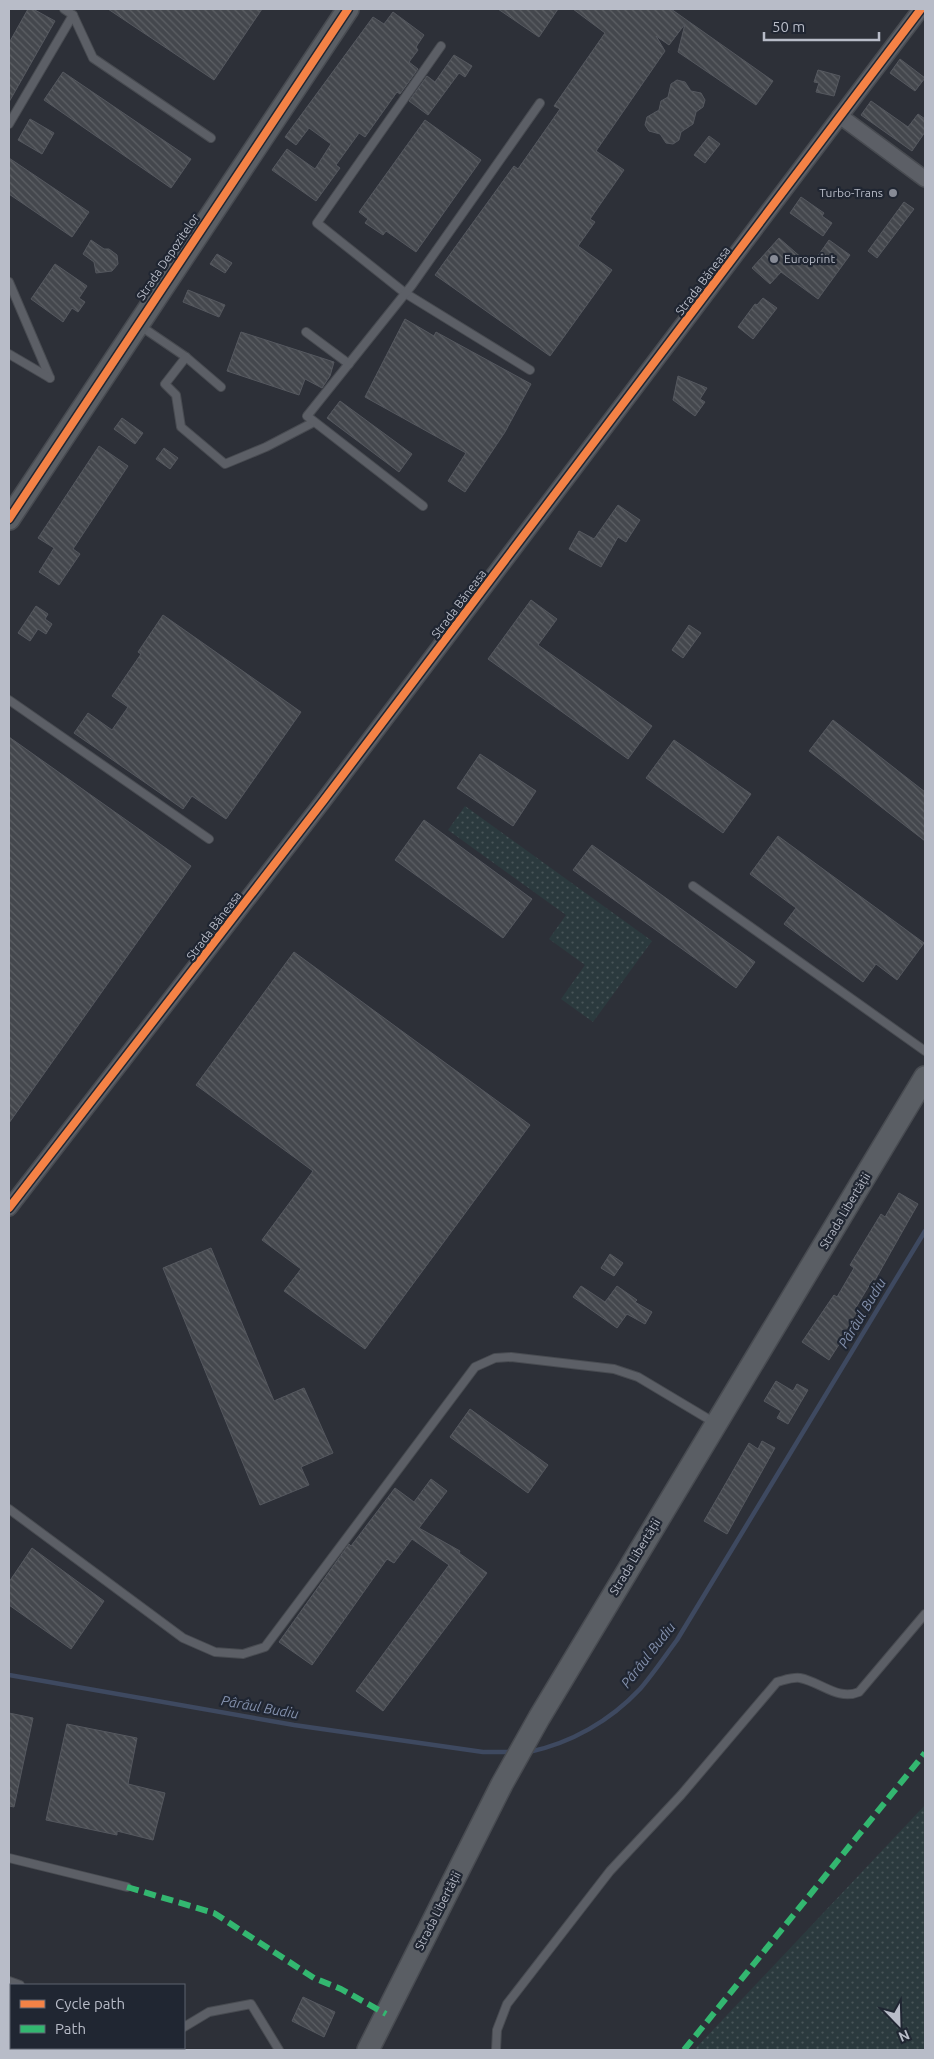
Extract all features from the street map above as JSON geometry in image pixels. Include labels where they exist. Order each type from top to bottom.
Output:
[{"type":"main road","name":"Strada Depozitelor","points":[[9,519],[348,9]]},
{"type":"main road","name":"Strada Libertății","points":[[368,2050],[502,1784],[539,1718],[925,1077]]},
{"type":"street","name":"Strada Băneasa","points":[[9,1208],[313,815],[921,9]]},
{"type":"street","points":[[840,116],[925,179]]},
{"type":"lane","points":[[64,9],[73,14],[93,58],[211,138]]},
{"type":"lane","points":[[9,124],[73,14]]},
{"type":"lane","points":[[441,46],[317,223],[406,293],[530,370]]},
{"type":"lane","points":[[423,506],[307,416],[406,293],[540,103]]},
{"type":"lane","points":[[9,282],[50,378],[9,354]]},
{"type":"lane","points":[[138,324],[186,357],[221,387]]},
{"type":"lane","points":[[306,332],[349,364]]},
{"type":"lane","points":[[186,357],[165,384],[176,396],[181,427],[225,464],[266,447],[314,422]]},
{"type":"lane","points":[[9,700],[209,839]]},
{"type":"lane","points":[[693,886],[925,1051]]},
{"type":"lane","points":[[9,1509],[183,1638],[215,1652],[243,1654],[265,1647],[475,1367],[495,1358],[512,1357],[614,1369],[638,1377],[716,1424]]},
{"type":"lane","points":[[496,2050],[497,2030],[507,2004],[610,1871],[681,1794],[777,1682],[790,1678],[800,1678],[841,1694],[851,1695],[859,1692],[925,1614]]},
{"type":"lane","points":[[9,1858],[127,1887]]},
{"type":"lane","points":[[185,2026],[209,2012],[252,2004],[279,2050]]},
{"type":"shaded area","points":[[465,806],[652,941],[593,1022],[561,999],[585,965],[549,939],[566,915],[448,830]]},
{"type":"shaded area","points":[[925,1805],[925,2050],[694,2050]]},
{"type":"building","points":[[28,9],[33,9],[55,21],[9,102],[9,43]]},
{"type":"building","points":[[108,9],[262,9],[214,80]]},
{"type":"building","points":[[498,9],[558,9],[539,37]]},
{"type":"building","points":[[573,9],[671,9],[773,81],[756,105],[678,52],[685,24],[669,45],[656,36],[665,51],[596,151],[624,170],[590,219],[595,222],[578,246],[612,270],[550,356],[435,275],[514,166],[518,169],[560,109],[554,106],[605,33]]},
{"type":"building","points":[[393,12],[424,35],[416,47],[418,50],[409,62],[418,69],[400,94],[397,92],[365,137],[359,133],[336,165],[340,168],[316,201],[272,170],[287,149],[315,169],[331,144],[309,128],[296,145],[285,137],[373,17],[384,24]]},
{"type":"building","points":[[454,55],[472,66],[465,77],[459,73],[428,115],[409,101],[427,76],[435,82]]},
{"type":"building","points":[[900,59],[925,78],[915,91],[890,73]]},
{"type":"building","points":[[818,70],[840,76],[834,96],[816,92],[819,83],[814,82]]},
{"type":"building","points":[[63,72],[191,159],[171,188],[44,100]]},
{"type":"building","points":[[677,80],[685,82],[691,91],[701,93],[705,100],[703,107],[696,112],[693,124],[681,132],[679,140],[673,144],[666,143],[660,134],[649,131],[645,125],[647,117],[659,110],[661,101],[668,97],[671,84]]},
{"type":"building","points":[[871,101],[908,127],[918,114],[925,119],[925,132],[912,151],[861,115]]},
{"type":"building","points":[[30,119],[54,133],[42,154],[18,140]]},
{"type":"building","points":[[425,120],[481,160],[416,252],[386,231],[383,235],[365,223],[368,219],[359,212]]},
{"type":"building","points":[[709,136],[720,144],[705,163],[694,155]]},
{"type":"building","points":[[9,158],[89,212],[72,237],[9,194]]},
{"type":"building","points":[[801,197],[824,213],[822,216],[832,223],[823,236],[790,213]]},
{"type":"building","points":[[904,202],[914,209],[877,258],[868,251]]},
{"type":"building","points":[[779,238],[811,266],[829,240],[850,255],[818,299],[781,272],[770,284],[752,268]]},
{"type":"building","points":[[91,240],[117,255],[118,264],[112,271],[96,273],[94,262],[83,254]]},
{"type":"building","points":[[217,254],[232,263],[225,273],[210,264]]},
{"type":"building","points":[[55,264],[87,286],[79,298],[85,302],[78,312],[72,308],[63,322],[31,299]]},
{"type":"building","points":[[188,290],[225,305],[219,317],[183,302]]},
{"type":"building","points":[[763,298],[777,308],[753,339],[738,327],[755,304],[757,305]]},
{"type":"building","points":[[405,319],[434,336],[436,332],[531,384],[505,432],[465,492],[448,481],[466,453],[365,397]]},
{"type":"building","points":[[241,332],[334,362],[330,376],[322,388],[305,379],[299,395],[227,371]]},
{"type":"building","points":[[678,376],[707,388],[700,399],[705,402],[695,416],[673,400]]},
{"type":"building","points":[[340,401],[412,454],[399,472],[327,418]]},
{"type":"building","points":[[122,418],[143,433],[135,444],[114,429]]},
{"type":"building","points":[[99,446],[128,466],[73,549],[80,554],[59,585],[39,572],[54,548],[38,538]]},
{"type":"building","points":[[164,448],[178,458],[170,469],[156,459]]},
{"type":"building","points":[[618,505],[640,520],[626,542],[618,537],[601,567],[569,549],[579,531],[594,539]]},
{"type":"building","points":[[531,600],[557,619],[538,645],[652,726],[628,759],[488,659]]},
{"type":"building","points":[[36,606],[48,614],[45,619],[52,624],[46,634],[38,629],[30,641],[18,633]]},
{"type":"building","points":[[163,615],[301,712],[226,819],[192,796],[183,809],[74,733],[88,713],[112,730],[128,707],[112,696],[141,654],[138,652]]},
{"type":"building","points":[[689,625],[701,633],[683,658],[672,650]]},
{"type":"building","points":[[833,720],[925,792],[925,841],[809,751]]},
{"type":"building","points":[[9,737],[191,866],[9,1123]]},
{"type":"building","points":[[674,740],[751,794],[723,833],[646,778]]},
{"type":"building","points":[[480,754],[536,791],[513,826],[457,788]]},
{"type":"building","points":[[424,820],[532,899],[503,938],[395,860]]},
{"type":"building","points":[[778,836],[924,943],[897,980],[876,964],[863,982],[784,924],[796,908],[750,874]]},
{"type":"building","points":[[592,845],[755,962],[736,988],[573,870]]},
{"type":"building","points":[[294,952],[530,1125],[365,1349],[284,1291],[301,1269],[262,1240],[313,1171],[196,1085]]},
{"type":"building","points":[[899,1193],[918,1204],[875,1280],[873,1279],[855,1309],[860,1312],[829,1360],[802,1342],[834,1295],[837,1297],[854,1268],[850,1265],[881,1214],[885,1217]]},
{"type":"building","points":[[211,1248],[274,1401],[304,1388],[333,1453],[301,1467],[309,1485],[260,1505],[163,1268]]},
{"type":"building","points":[[610,1254],[623,1263],[614,1276],[601,1268]]},
{"type":"building","points":[[581,1286],[605,1302],[617,1286],[637,1300],[635,1302],[652,1312],[645,1324],[627,1314],[617,1328],[573,1297]]},
{"type":"building","points":[[776,1381],[793,1391],[797,1384],[808,1390],[788,1424],[777,1418],[781,1411],[764,1401]]},
{"type":"building","points":[[470,1409],[548,1465],[528,1493],[450,1437]]},
{"type":"building","points":[[762,1441],[775,1448],[727,1534],[704,1521],[749,1443],[758,1449]]},
{"type":"building","points":[[431,1479],[447,1491],[419,1528],[460,1551],[459,1553],[487,1573],[383,1711],[356,1691],[449,1565],[412,1539],[394,1563],[387,1559],[312,1665],[279,1642],[349,1544],[351,1546],[395,1488],[414,1502]]},
{"type":"building","points":[[32,1548],[104,1601],[71,1649],[9,1605],[9,1582]]},
{"type":"building","points":[[9,1713],[33,1718],[14,1807],[9,1806]]},
{"type":"building","points":[[67,1724],[137,1738],[128,1784],[165,1793],[153,1840],[117,1831],[117,1835],[46,1820]]},
{"type":"building","points":[[303,1997],[335,2012],[324,2037],[292,2021]]},
{"type":"waterway","name":"Pârâul Budiu","points":[[529,1752],[575,1737],[603,1721],[628,1701],[654,1671],[677,1640],[925,1231]]},
{"type":"waterway","name":"Pârâul Budiu","points":[[9,1675],[294,1725],[483,1752],[514,1752]]},
{"type":"marked path","points":[[684,2050],[925,1753]]},
{"type":"marked path","points":[[127,1887],[214,1913],[314,1978],[341,1989],[386,2014]]},
{"type":"cycle path","points":[[9,519],[348,9]]},
{"type":"cycle path","points":[[9,1208],[324,800],[921,9]]},
{"type":"place","name":"Turbo-Trans","points":[[893,193]]},
{"type":"place","name":"Europrint","points":[[774,259]]}]
